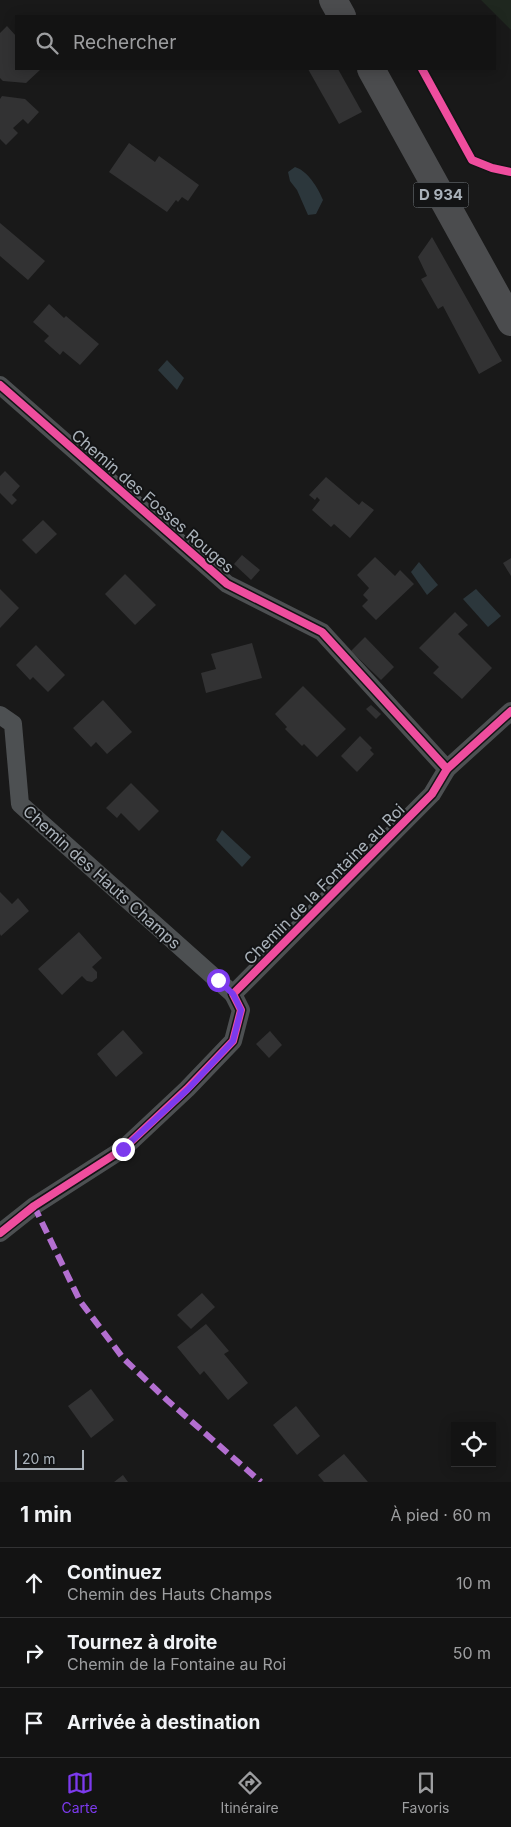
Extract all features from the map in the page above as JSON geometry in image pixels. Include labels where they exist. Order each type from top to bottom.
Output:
[{"type":"main road","points":[[334,0],[342,15]]},
{"type":"main road","name":"D 934","points":[[372,70],[511,322]]},
{"type":"street","name":"Chemin des Fosses Rouges","points":[[0,385],[227,584],[322,632],[447,769]]},
{"type":"street","name":"Chemin de la Fontaine au Roi","points":[[233,994],[432,794],[447,769],[511,711]]},
{"type":"street","name":"Chemin des Hauts Champs","points":[[0,715],[13,724],[20,804],[233,994]]},
{"type":"street","points":[[0,1233],[34,1206],[123,1149],[188,1089],[233,1041],[241,1010],[233,994]]},
{"type":"shaded area","points":[[481,0],[511,0],[511,30]]},
{"type":"shaded area","points":[[295,167],[308,176],[323,200],[316,214],[308,215],[297,190],[290,181],[288,172]]},
{"type":"shaded area","points":[[167,360],[184,378],[177,390],[158,370]]},
{"type":"shaded area","points":[[419,562],[438,585],[427,595],[411,572]]},
{"type":"shaded area","points":[[476,589],[501,616],[488,627],[463,599]]},
{"type":"shaded area","points":[[222,830],[251,857],[242,867],[216,840]]},
{"type":"building","points":[[7,26],[15,35],[15,70],[40,70],[26,83],[3,81],[0,78],[0,33]]},
{"type":"building","points":[[309,70],[339,70],[362,112],[339,124]]},
{"type":"building","points":[[2,96],[25,99],[39,112],[28,124],[23,119],[13,128],[18,133],[6,145],[0,139],[0,99]]},
{"type":"building","points":[[129,143],[155,162],[159,156],[199,185],[188,201],[182,197],[178,202],[176,200],[167,212],[109,172]]},
{"type":"building","points":[[0,223],[45,261],[28,280],[0,256]]},
{"type":"building","points":[[432,237],[502,361],[479,374],[443,306],[438,309],[421,279],[427,276],[418,257]]},
{"type":"building","points":[[49,304],[64,318],[66,316],[99,344],[80,365],[63,351],[60,355],[44,341],[49,336],[33,322]]},
{"type":"building","points":[[5,471],[20,486],[12,495],[17,500],[12,505],[0,493],[0,476]]},
{"type":"building","points":[[326,477],[359,505],[362,501],[374,510],[350,538],[334,524],[331,527],[312,510],[320,500],[317,497],[315,500],[309,495]]},
{"type":"building","points":[[43,520],[57,534],[36,554],[22,540]]},
{"type":"building","points":[[242,555],[260,570],[251,580],[234,564]]},
{"type":"building","points":[[375,557],[395,576],[400,570],[414,584],[376,620],[362,606],[368,600],[363,595],[369,588],[357,575]]},
{"type":"building","points":[[511,558],[511,576],[503,563]]},
{"type":"building","points":[[125,574],[156,605],[135,625],[105,594]]},
{"type":"building","points":[[0,589],[19,608],[0,628]]},
{"type":"building","points":[[455,612],[468,625],[458,634],[492,668],[462,699],[433,673],[439,667],[419,648]]},
{"type":"building","points":[[365,637],[394,667],[381,680],[351,651]]},
{"type":"building","points":[[252,643],[262,678],[206,693],[201,673],[216,669],[211,654]]},
{"type":"building","points":[[36,645],[65,675],[48,692],[33,677],[30,680],[16,665]]},
{"type":"building","points":[[303,686],[346,729],[317,757],[304,744],[302,746],[285,729],[287,727],[275,714]]},
{"type":"building","points":[[103,700],[132,732],[107,754],[96,742],[91,747],[73,728]]},
{"type":"building","points":[[371,705],[381,714],[376,719],[366,709]]},
{"type":"building","points":[[360,736],[372,748],[370,750],[374,754],[357,772],[341,756]]},
{"type":"building","points":[[131,783],[159,811],[139,831],[121,813],[117,818],[106,808]]},
{"type":"building","points":[[0,892],[12,904],[18,898],[29,911],[1,936],[0,934]]},
{"type":"building","points":[[79,932],[102,958],[92,967],[97,972],[97,978],[92,982],[87,981],[82,976],[62,995],[38,969]]},
{"type":"building","points":[[123,1030],[143,1053],[116,1077],[97,1054]]},
{"type":"building","points":[[270,1031],[282,1045],[269,1058],[256,1044]]},
{"type":"building","points":[[202,1293],[215,1307],[191,1329],[177,1315]]},
{"type":"building","points":[[206,1324],[229,1351],[224,1354],[248,1383],[228,1400],[204,1371],[200,1375],[177,1347]]},
{"type":"building","points":[[91,1389],[114,1420],[91,1438],[68,1406]]},
{"type":"building","points":[[296,1406],[320,1436],[297,1455],[273,1425]]},
{"type":"building","points":[[344,1454],[368,1482],[324,1482],[318,1475]]},
{"type":"building","points":[[123,1475],[128,1482],[114,1482]]},
{"type":"marked path","points":[[34,1206],[80,1301],[123,1358],[167,1400],[261,1482]]},
{"type":"cycle path","points":[[423,70],[472,160],[492,168],[511,172]]},
{"type":"cycle path","points":[[0,385],[227,584],[322,632],[447,769]]},
{"type":"cycle path","points":[[0,1233],[34,1206],[123,1149],[187,1089],[233,1041],[241,1010],[233,994],[432,794],[447,769],[511,711]]},
{"type":"route","points":[[123,1149],[188,1089],[233,1041],[241,1010],[233,994],[218,980]]}]
